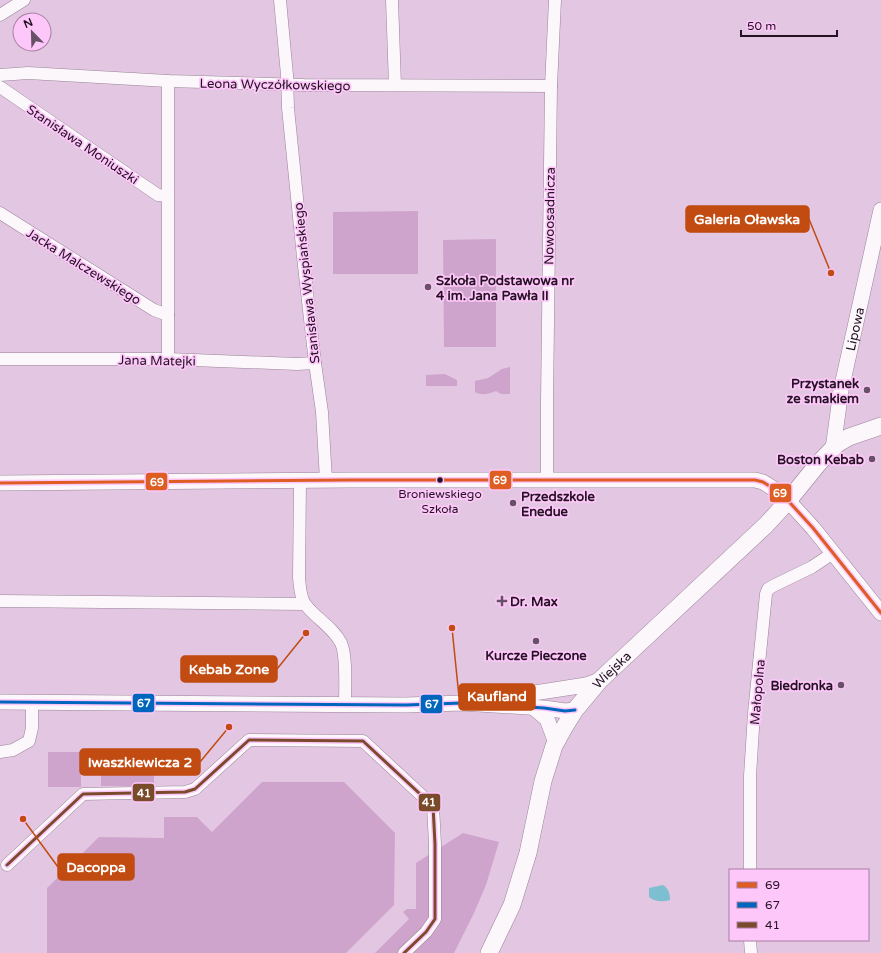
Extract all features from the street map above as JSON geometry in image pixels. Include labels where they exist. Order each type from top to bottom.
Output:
[{"type":"main road","name":"Wiejska","points":[[489,953],[512,905],[528,853],[543,781],[556,743],[576,709],[600,680],[766,526],[788,502],[818,464],[833,449],[849,437],[881,426]]},
{"type":"street","points":[[0,15],[24,0]]},
{"type":"street","name":"Stanisława Wyspiańskiego","points":[[280,0],[288,85],[288,108],[315,363],[322,412],[326,480]]},
{"type":"street","points":[[392,0],[395,86]]},
{"type":"street","name":"Nowoosadnicza","points":[[548,480],[547,385],[551,86],[556,0]]},
{"type":"street","points":[[14,97],[10,85],[18,73]]},
{"type":"street","name":"Leona Wyczółkowskiego","points":[[0,75],[18,73],[55,74],[168,81],[288,85],[551,86]]},
{"type":"street","points":[[168,81],[168,359]]},
{"type":"street","name":"Stanisława Moniuszki","points":[[0,87],[158,195],[167,196]]},
{"type":"street","name":"Lipowa","points":[[833,449],[841,390],[881,210]]},
{"type":"street","name":"Jacka Malczewskiego","points":[[0,213],[154,310],[168,315]]},
{"type":"street","name":"Jana Matejki","points":[[0,359],[168,359],[297,364],[315,363]]},
{"type":"street","points":[[0,483],[300,482],[326,480],[754,480],[763,482],[782,494],[834,553],[881,613]]},
{"type":"street","points":[[300,482],[300,591],[304,604],[335,634],[341,643],[343,652],[345,704]]},
{"type":"street","name":"Małopolna","points":[[750,869],[750,776],[754,713],[766,594],[768,589],[812,567],[834,553]]},
{"type":"street","points":[[0,601],[304,604]]},
{"type":"street","points":[[462,704],[553,691],[586,685],[600,680]]},
{"type":"street","points":[[0,702],[345,704],[406,706],[462,704],[544,708],[565,711],[576,709],[575,704],[570,697],[553,691]]},
{"type":"street","points":[[0,752],[13,750],[29,741],[32,728],[32,702]]},
{"type":"street","points":[[534,708],[547,719],[556,743]]},
{"type":"street","points":[[7,865],[83,794],[185,792],[195,790],[249,740],[363,741],[433,806],[435,844],[435,919],[426,932],[404,953]]},
{"type":"street","points":[[750,941],[751,953]]},
{"type":"shaded area","points":[[418,211],[418,274],[333,274],[333,212]]},
{"type":"shaded area","points":[[496,239],[496,347],[444,347],[443,240]]},
{"type":"shaded area","points":[[510,367],[510,394],[501,394],[496,391],[485,394],[475,392],[475,381],[488,378],[502,369]]},
{"type":"shaded area","points":[[445,374],[457,380],[457,386],[426,386],[426,375]]},
{"type":"shaded area","points":[[48,752],[81,752],[81,787],[48,787]]},
{"type":"shaded area","points":[[101,752],[154,752],[154,786],[101,786]]},
{"type":"shaded area","points":[[262,782],[344,782],[395,833],[394,905],[346,953],[47,953],[47,888],[99,837],[164,838],[164,817],[197,817],[212,832]]},
{"type":"shaded area","points":[[463,833],[499,842],[486,885],[454,953],[375,953],[409,919],[403,912],[407,909],[416,909],[416,863]]},
{"type":"water","points":[[663,885],[670,895],[670,900],[659,901],[649,897],[649,888]]},
{"type":"transit line","name":"69","points":[[0,483],[349,480],[755,480],[763,482],[782,494],[813,528],[881,613]]},
{"type":"transit line","name":"67","points":[[0,702],[406,705],[462,703],[544,708],[565,711],[575,710]]},
{"type":"transit line","name":"41","points":[[7,865],[83,794],[185,792],[195,789],[249,740],[363,741],[433,806],[435,844],[435,919],[426,932],[404,953]]},
{"type":"place","name":"Galeria Oławska","points":[[831,273]]},
{"type":"place","name":"Szkoła Podstawowa nr 4 im. Jana Pawła II","points":[[428,287]]},
{"type":"place","name":"Przystanek ze smakiem","points":[[867,390]]},
{"type":"place","name":"Boston Kebab","points":[[872,459]]},
{"type":"place","name":"Broniewskiego Szkoła","points":[[440,480]]},
{"type":"place","name":"Przedszkole Enedue","points":[[513,503]]},
{"type":"place","name":"Dr. Max","points":[[502,601]]},
{"type":"place","name":"Kaufland","points":[[452,628]]},
{"type":"place","name":"Kebab Zone","points":[[306,633]]},
{"type":"place","name":"Kurcze Pieczone","points":[[536,641]]},
{"type":"place","name":"Biedronka","points":[[841,685]]},
{"type":"place","name":"Iwaszkiewicza 2","points":[[229,727]]},
{"type":"place","name":"Dacoppa","points":[[23,819]]}]
